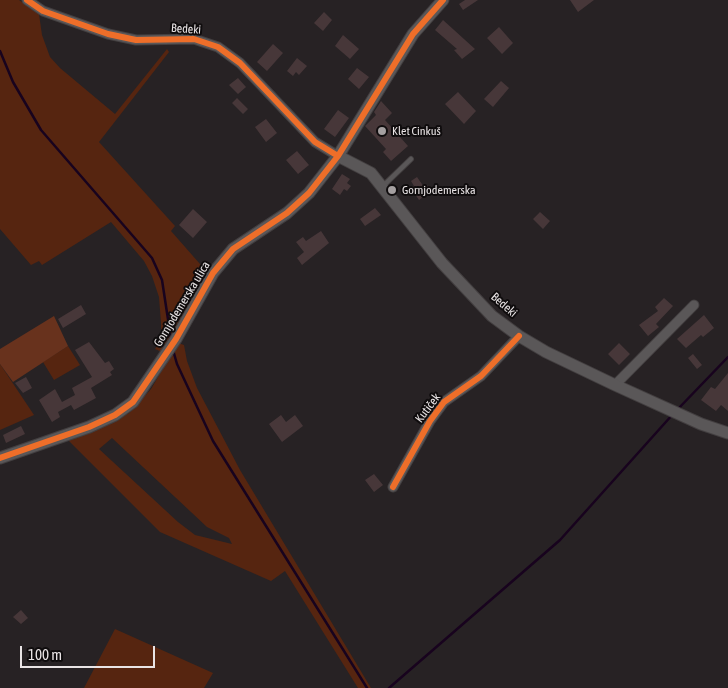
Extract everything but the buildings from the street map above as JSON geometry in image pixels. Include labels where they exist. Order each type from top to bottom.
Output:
[{"type":"street","name":"Bedeki","points":[[27,0],[50,13],[108,34],[136,40],[194,39],[218,47],[240,63],[315,142],[338,156],[365,168],[383,186],[442,263],[492,316],[519,336],[546,352],[615,385],[728,433]]},
{"type":"street","name":"Gornjodemerska ulica","points":[[0,458],[89,427],[124,409],[143,390],[176,339],[213,273],[224,258],[244,240],[299,203],[338,156],[413,34],[443,0]]},
{"type":"street","points":[[615,385],[694,306]]},
{"type":"street","name":"Kutiček","points":[[393,487],[430,421],[444,402],[481,376],[519,336]]},
{"type":"lane","points":[[383,186],[411,159]]},
{"type":"shaded area","points":[[0,0],[19,0],[39,14],[42,35],[50,57],[60,68],[115,114],[167,49],[169,52],[99,142],[175,226],[171,231],[207,272],[174,336],[162,352],[155,349],[161,340],[161,323],[159,297],[152,276],[144,261],[111,222],[42,265],[39,261],[31,265],[0,229]]},
{"type":"shaded area","points":[[54,316],[68,346],[13,382],[0,364],[0,349]]},
{"type":"shaded area","points":[[178,343],[184,345],[187,361],[197,388],[240,470],[371,688],[358,688],[285,571],[271,581],[160,532],[68,440],[129,413],[151,389]],"holes":[[[112,438],[207,527],[229,538],[232,544],[195,535],[178,522],[99,449]]]},
{"type":"shaded area","points":[[68,346],[80,365],[54,380],[43,362]]},
{"type":"shaded area","points":[[0,364],[34,415],[0,430]]},
{"type":"shaded area","points":[[115,629],[213,673],[204,688],[84,688]]},
{"type":"waterway","points":[[0,51],[13,82],[41,130],[152,258],[162,280],[171,339]]},
{"type":"waterway","points":[[173,350],[177,364],[213,441],[367,688]]},
{"type":"waterway","points":[[677,410],[728,357]]},
{"type":"waterway","points":[[389,688],[560,540],[673,414]]},
{"type":"cycle path","points":[[27,0],[43,11],[108,34],[136,40],[194,39],[218,47],[240,63],[315,142],[338,156]]},
{"type":"cycle path","points":[[0,458],[89,427],[115,415],[133,402],[176,339],[213,273],[233,249],[287,213],[309,193],[338,156],[413,34],[443,0]]},
{"type":"cycle path","points":[[393,487],[430,421],[444,402],[481,376],[519,336]]},
{"type":"place","name":"Klet Cinkuš","points":[[382,131]]},
{"type":"place","name":"Gornjodemerska","points":[[392,190]]}]
